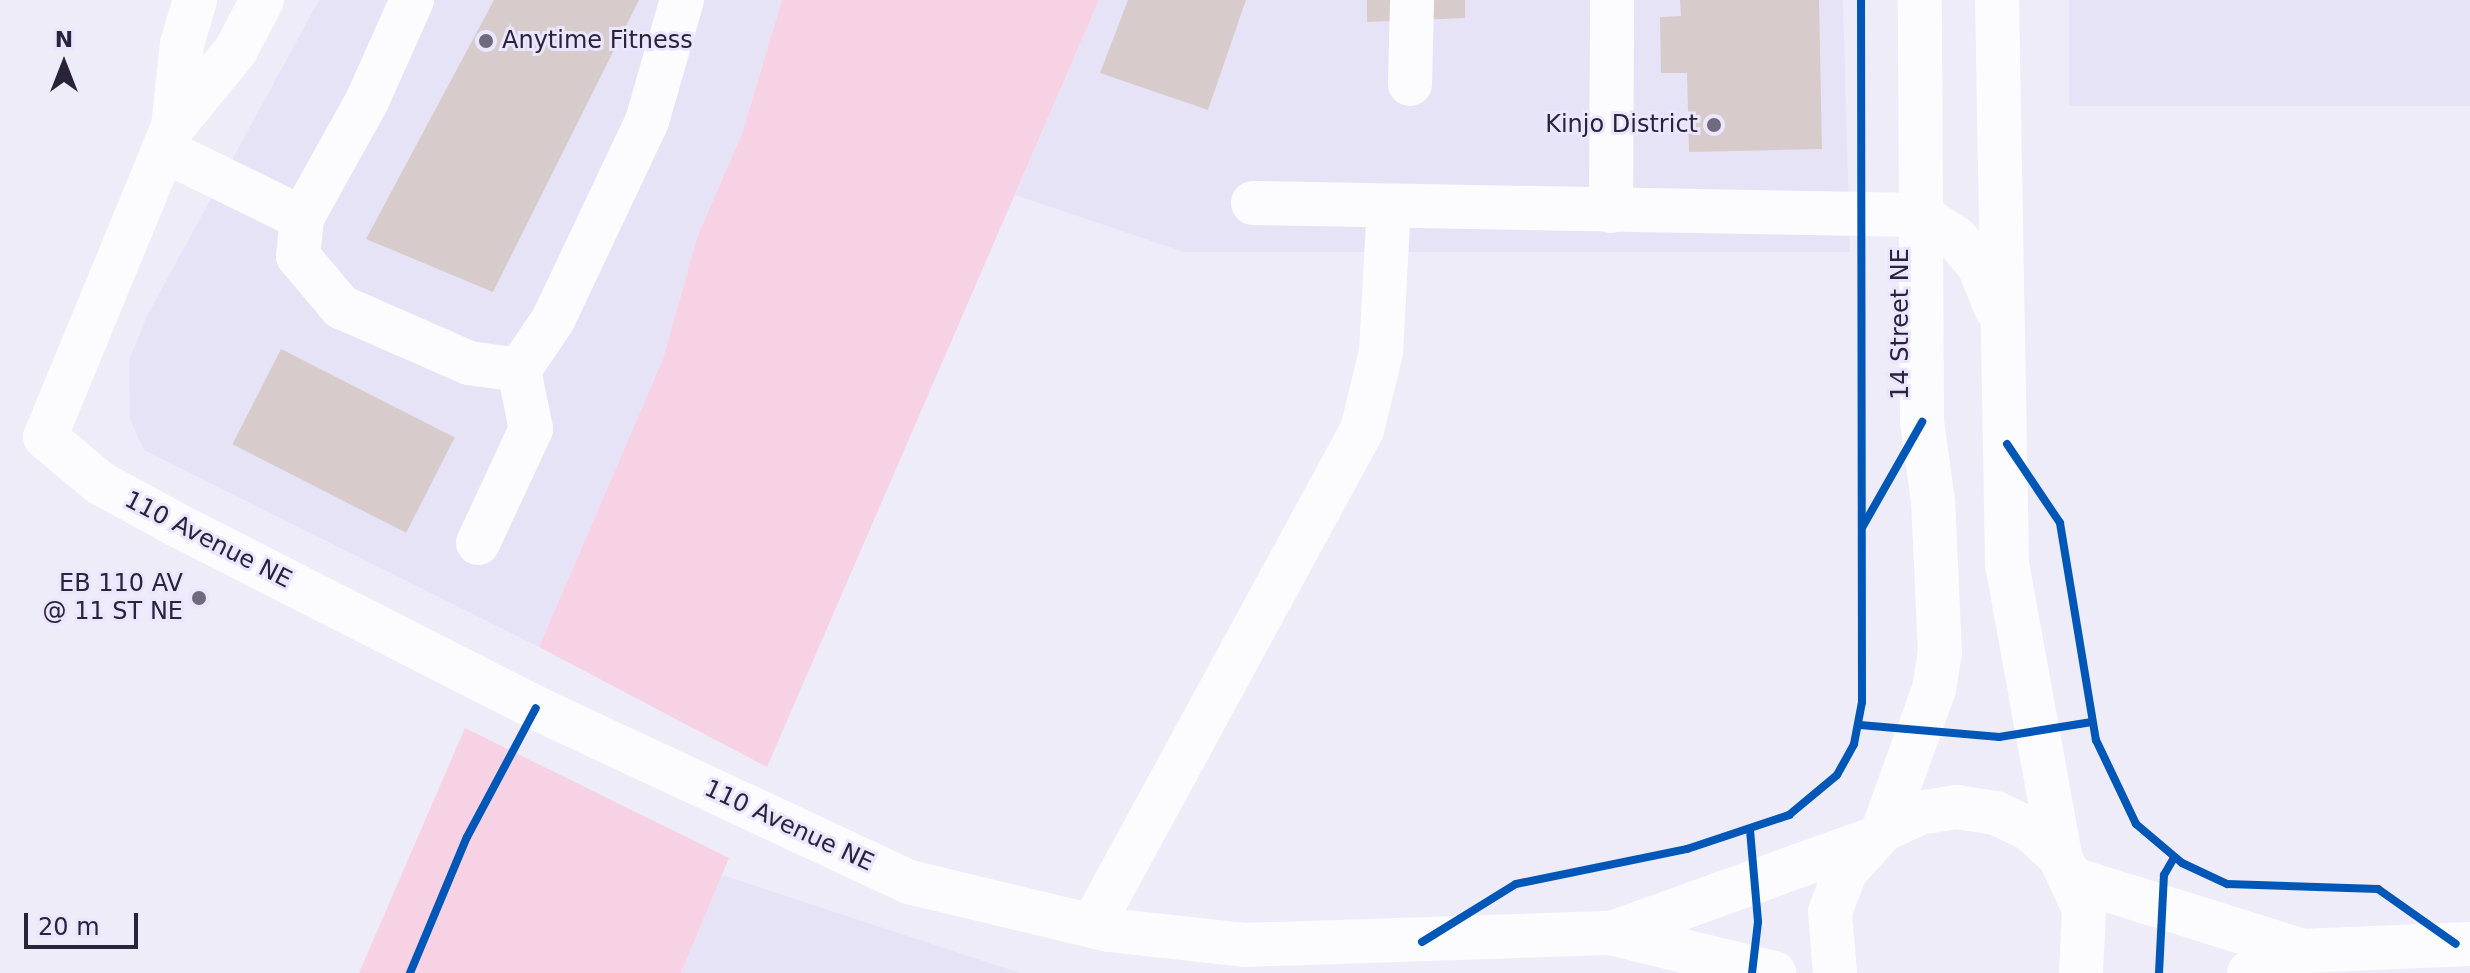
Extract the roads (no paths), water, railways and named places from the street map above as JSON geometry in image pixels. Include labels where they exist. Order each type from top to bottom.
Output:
[{"type":"street","points":[[168,139],[182,44],[195,0]]},
{"type":"street","points":[[168,139],[236,50],[262,0]]},
{"type":"street","points":[[412,0],[367,101],[302,218],[298,256],[341,307],[469,363],[519,370]]},
{"type":"street","points":[[478,543],[531,429],[519,370],[553,320],[647,121],[682,0]]},
{"type":"street","points":[[1410,84],[1412,0]]},
{"type":"street","points":[[1611,211],[1612,0]]},
{"type":"street","name":"14 Street NE","points":[[1877,835],[1934,689],[1940,653],[1933,501],[1922,422],[1920,0]]},
{"type":"street","points":[[1997,0],[2007,564],[2066,868],[2087,940],[2081,973]]},
{"type":"street","points":[[168,139],[302,218]]},
{"type":"street","name":"110 Avenue NE","points":[[168,139],[45,437],[100,483],[191,532],[536,708],[895,876],[1220,959],[1612,933],[1877,835],[1919,813],[1957,807],[1996,813],[2031,830],[2066,868]]},
{"type":"street","points":[[1253,203],[1921,215],[1957,239],[1979,266],[2003,325]]},
{"type":"street","points":[[1092,926],[1362,430],[1381,352],[1389,206]]},
{"type":"street","points":[[1835,973],[1830,912],[1845,872],[1877,835]]},
{"type":"street","points":[[2066,868],[2303,951]]},
{"type":"street","name":"110 Avenue NE","points":[[1612,933],[1774,973]]},
{"type":"street","points":[[2249,973],[2303,951],[2470,944]]},
{"type":"place","name":"Anytime Fitness","points":[[486,41]]},
{"type":"place","name":"Kinjo District","points":[[1714,125]]},
{"type":"place","name":"EB 110 AV @ 11 ST NE","points":[[199,598]]}]
